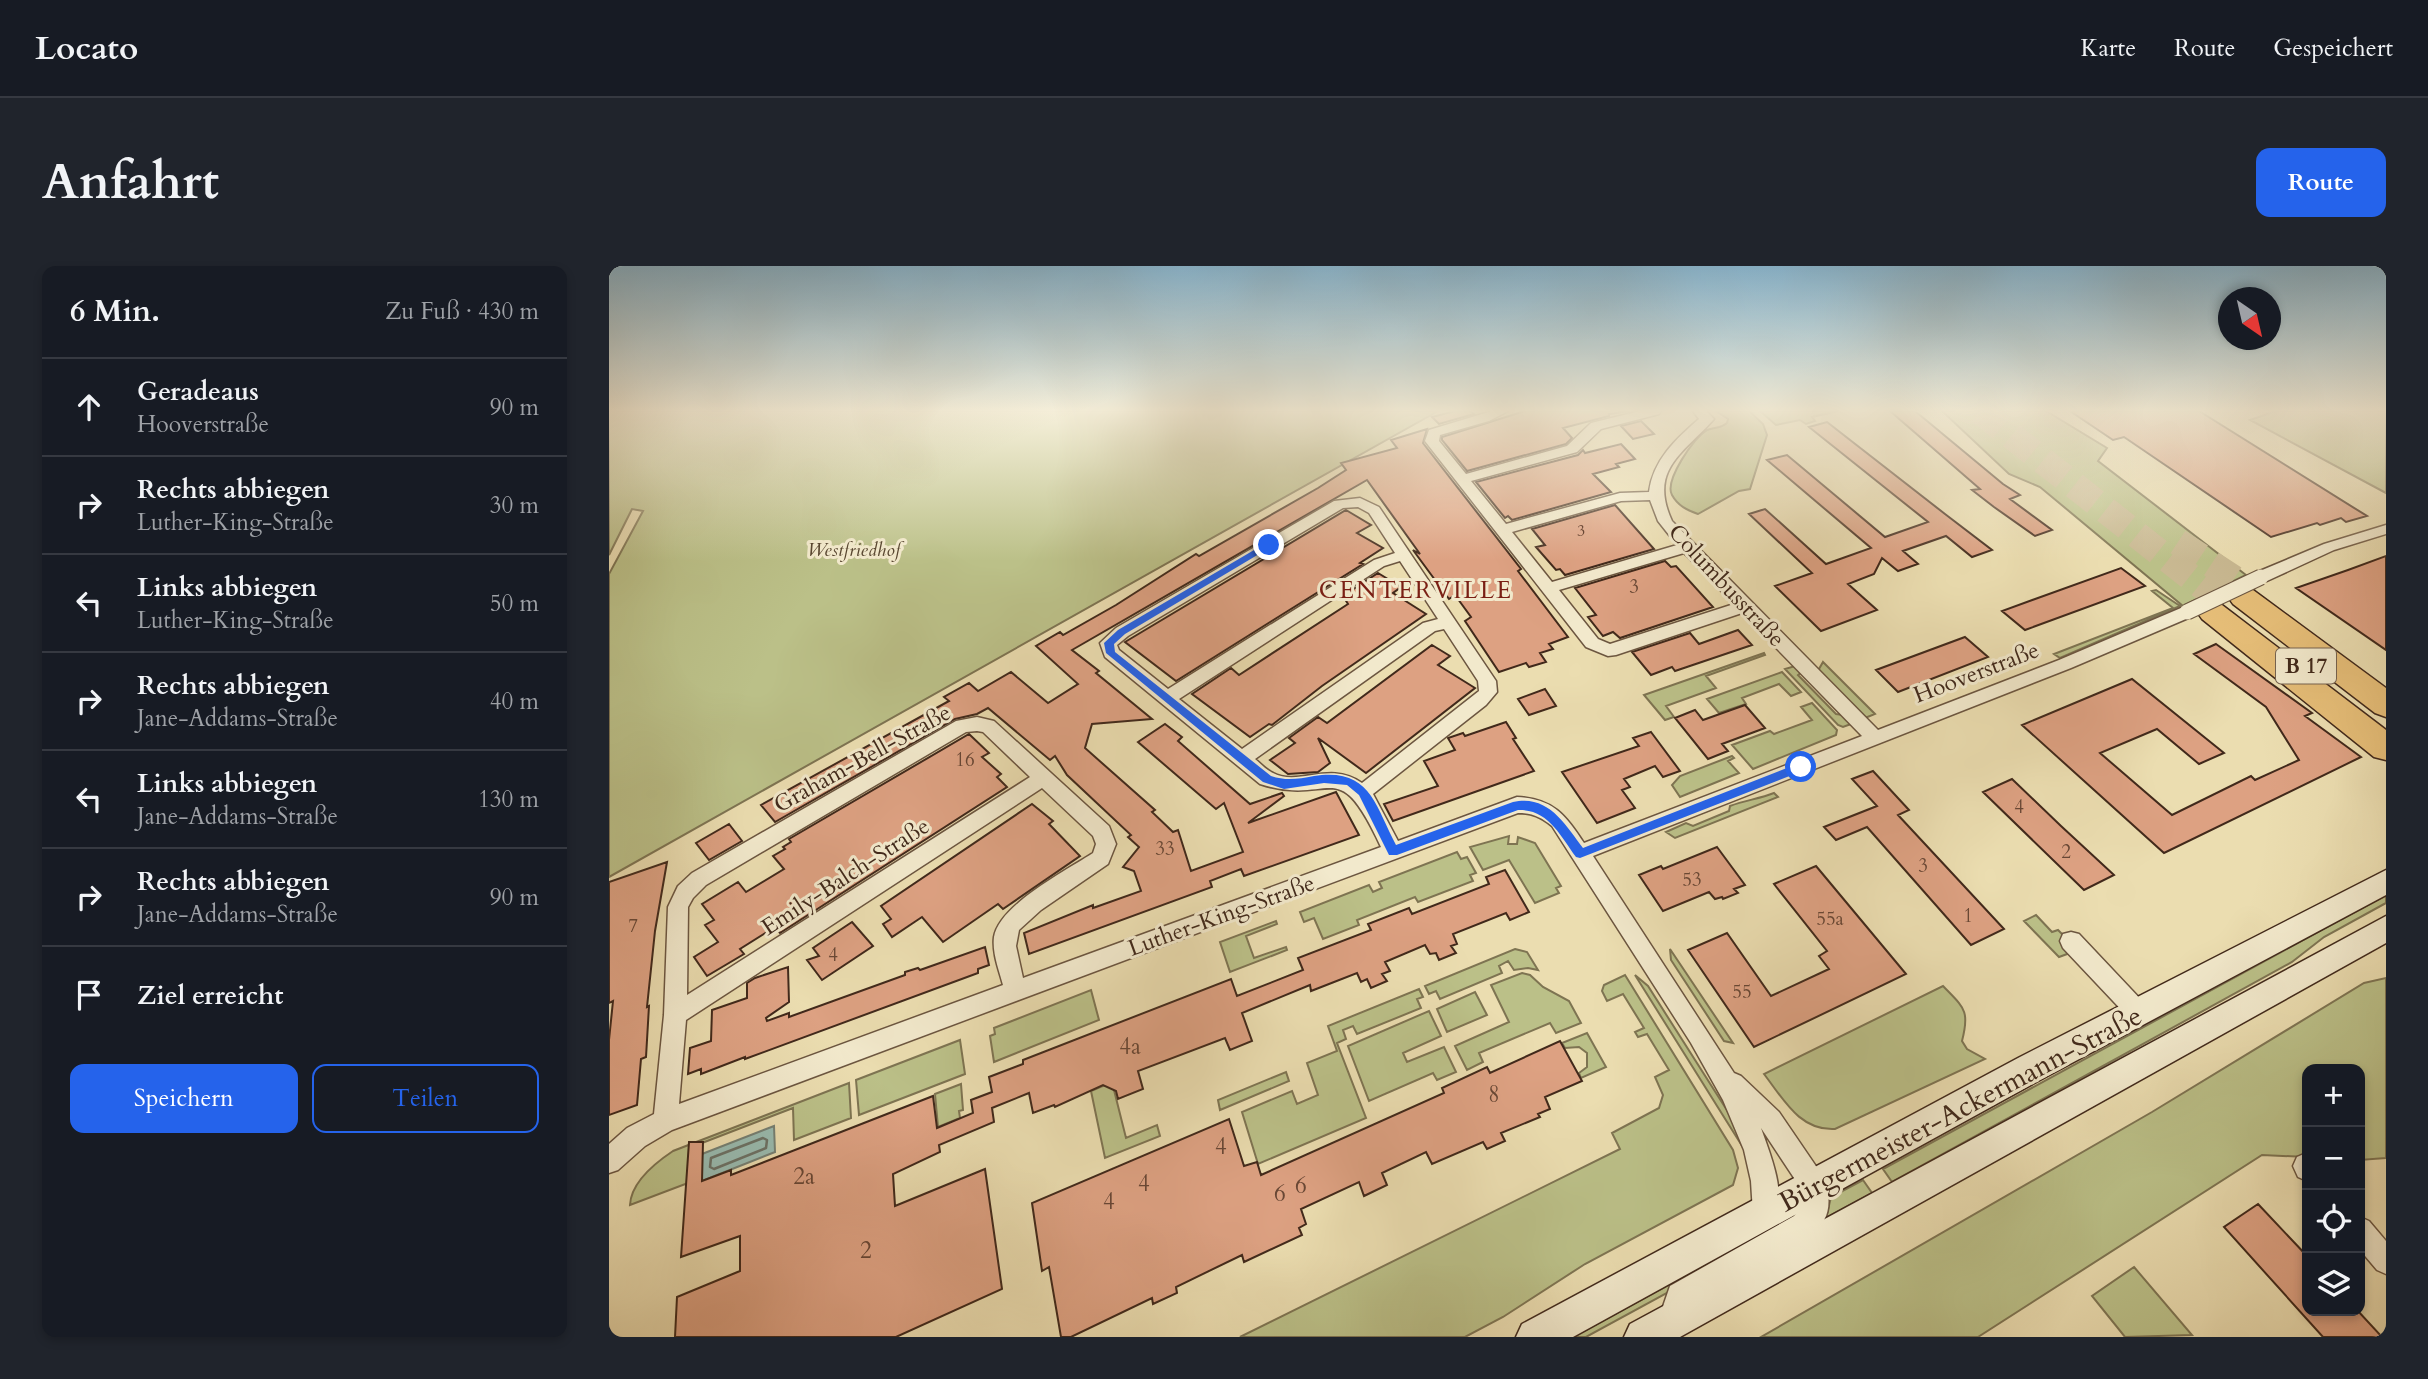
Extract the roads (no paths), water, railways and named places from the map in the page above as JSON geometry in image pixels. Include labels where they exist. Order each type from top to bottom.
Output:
[{"type":"highway","points":[[2230,599],[2386,688]]},
{"type":"highway","points":[[2230,599],[2386,748]]},
{"type":"highway","name":"B 17","points":[[2230,599],[2386,705]]},
{"type":"highway","name":"B 17","points":[[2230,599],[2386,727]]},
{"type":"main road","name":"Bürgermeister-Ackermann-Straße","points":[[1535,1337],[2137,1012],[2386,882]]},
{"type":"main road","name":"Bürgermeister-Ackermann-Straße","points":[[1658,1329],[2386,928]]},
{"type":"street","points":[[1449,461],[1592,643],[1608,650],[1745,606]]},
{"type":"street","points":[[1463,479],[1528,461]]},
{"type":"street","points":[[1503,530],[1620,497],[1655,496],[1657,480],[1665,461]]},
{"type":"street","name":"Columbusstraße","points":[[1655,496],[1664,520],[1687,547],[1875,738]]},
{"type":"street","points":[[1363,792],[1470,710],[1488,692],[1487,681],[1374,510],[1360,502],[1339,504],[1122,632],[1108,643],[1111,653],[1267,779],[1284,785],[1338,778],[1349,781],[1363,792],[1393,851]]},
{"type":"street","name":"Hooverstraße","points":[[1580,853],[2230,599],[2335,544],[2386,530]]},
{"type":"street","points":[[1549,588],[1687,547]]},
{"type":"street","points":[[1166,699],[1379,563],[1404,555]]},
{"type":"street","points":[[1242,758],[1429,627],[1448,622]]},
{"type":"street","name":"Graham-Bell-Straße","points":[[665,1121],[675,1015],[678,907],[685,891],[699,879],[962,726],[988,726],[1102,832],[1106,844],[1101,858],[1018,915],[1006,930],[1005,943],[1015,991]]},
{"type":"street","name":"Emily-Balch-Straße","points":[[675,1015],[1043,778]]},
{"type":"street","name":"Luther-King-Straße","points":[[609,1161],[636,1137],[665,1121],[1393,851],[1517,806],[1529,805],[1551,813],[1580,853],[1722,1073],[1761,1162],[1766,1191],[1766,1213]]},
{"type":"street","points":[[2071,940],[2137,1012]]},
{"type":"street","name":"Luther-King-Straße","points":[[1722,1073],[1770,1120],[1815,1187]]},
{"type":"street","points":[[1658,1329],[1680,1296],[1803,1225],[1815,1211],[1815,1187]]},
{"type":"street","points":[[2365,1236],[2386,1261]]},
{"type":"water","points":[[774,1126],[775,1152],[702,1181],[702,1154]]},
{"type":"tunnel","points":[[2043,461],[2226,605]]},
{"type":"tunnel","points":[[2178,542],[2254,592]]},
{"type":"district","name":"CENTERVILLE","points":[[1416,590]]},
{"type":"park label","name":"Westfriedhof","points":[[854,549]]}]
